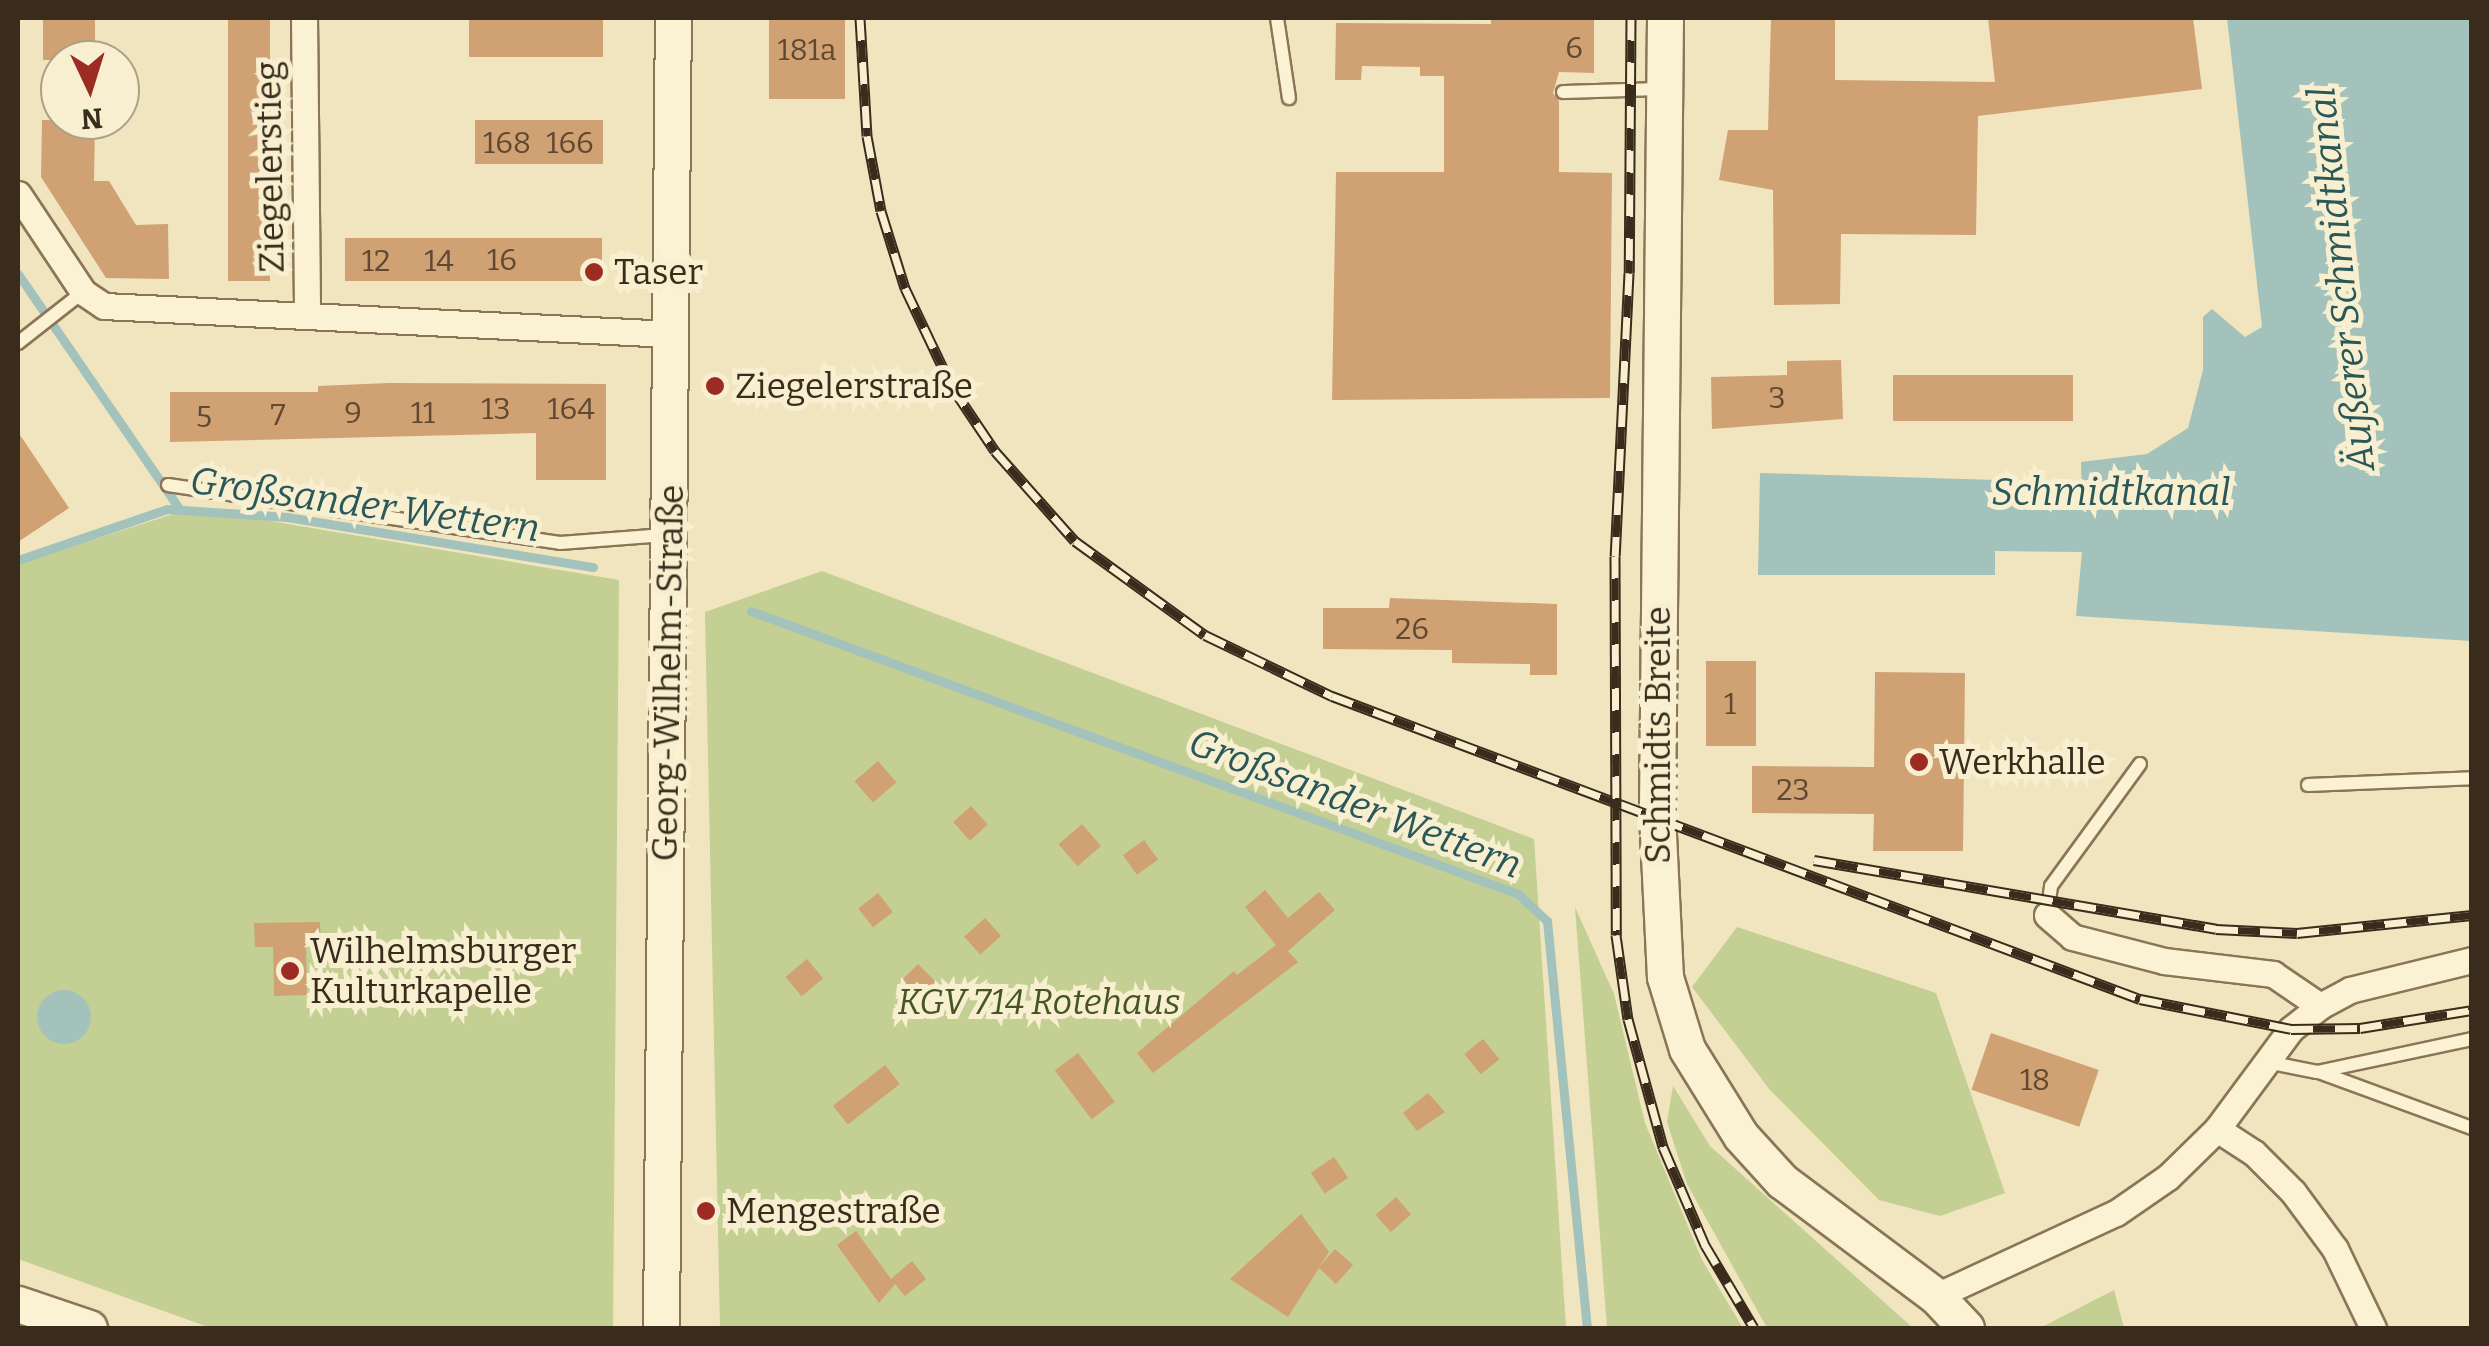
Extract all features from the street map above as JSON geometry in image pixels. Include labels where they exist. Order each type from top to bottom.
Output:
[{"type":"main road","name":"Georg-Wilhelm-Straße","points":[[661,1328],[672,18]]},
{"type":"main road","name":"Schmidts Breite","points":[[1665,18],[1657,814],[1664,977],[1687,1049],[1741,1136],[1782,1181],[1936,1296],[1966,1328]]},
{"type":"main road","points":[[18,1304],[89,1328]]},
{"type":"street","name":"Ziegelerstieg","points":[[304,18],[307,316]]},
{"type":"street","points":[[18,194],[84,292],[104,306],[671,334]]},
{"type":"street","points":[[2047,915],[2072,936],[2164,961],[2273,974],[2320,1006]]},
{"type":"street","points":[[1936,1296],[2116,1213],[2168,1177],[2217,1129],[2264,1061],[2320,1006],[2350,990],[2472,960]]},
{"type":"street","points":[[2217,1129],[2254,1153],[2293,1192],[2335,1249],[2374,1328]]},
{"type":"lane","points":[[1277,18],[1289,98]]},
{"type":"lane","points":[[1562,92],[1662,89]]},
{"type":"lane","points":[[18,342],[63,313],[84,292]]},
{"type":"lane","points":[[168,484],[560,543],[669,534]]},
{"type":"lane","points":[[2047,915],[2051,886],[2140,764]]},
{"type":"lane","points":[[2308,785],[2472,778]]},
{"type":"lane","points":[[2317,1072],[2472,1039]]},
{"type":"lane","points":[[2264,1061],[2317,1072],[2472,1128]]},
{"type":"green space","points":[[173,514],[241,516],[619,580],[613,1328],[211,1328],[18,1259],[18,564]]},
{"type":"green space","name":"KGV 714 Rotehaus","points":[[822,571],[1534,839],[1566,1328],[720,1328],[705,612]]},
{"type":"green space","points":[[1575,907],[1614,994],[1645,1123],[1702,1260],[1743,1328],[1607,1328]]},
{"type":"green space","points":[[1737,927],[1936,993],[2005,1193],[1940,1216],[1879,1200],[1770,1090],[1692,987]]},
{"type":"green space","points":[[1673,1086],[1710,1146],[1913,1328],[1767,1328],[1687,1184],[1667,1122]]},
{"type":"green space","points":[[2114,1290],[2124,1328],[2040,1328]]},
{"type":"water","points":[[2227,18],[2471,18],[2471,641],[2076,616],[2082,552],[1995,551],[1995,575],[1758,575],[1760,473],[1997,480],[1999,504],[2082,505],[2081,462],[2147,454],[2188,428],[2203,370],[2203,317],[2212,309],[2245,337],[2262,327]]},
{"type":"water","points":[[64,990],[83,998],[91,1017],[83,1036],[64,1044],[45,1036],[37,1017],[45,998]]},
{"type":"building","points":[[43,18],[95,18],[95,40],[43,40]]},
{"type":"building","points":[[228,18],[270,18],[270,281],[228,281]]},
{"type":"building","points":[[469,18],[603,18],[603,57],[469,57]]},
{"type":"building","points":[[769,18],[845,18],[845,99],[769,99]]},
{"type":"building","points":[[1491,18],[1594,18],[1594,73],[1559,72],[1553,93],[1559,101],[1559,172],[1612,173],[1610,398],[1332,400],[1336,172],[1444,172],[1444,76],[1420,76],[1420,67],[1362,66],[1361,80],[1335,80],[1336,23],[1491,24]]},
{"type":"building","points":[[1771,18],[1835,18],[1835,80],[1995,82],[1988,18],[2193,18],[2202,89],[1978,116],[1976,235],[1841,234],[1840,304],[1774,305],[1773,190],[1719,180],[1728,130],[1768,130]]},
{"type":"building","points":[[475,120],[603,120],[603,164],[475,164]]},
{"type":"building","points":[[42,140],[95,140],[94,181],[109,181],[136,225],[168,224],[169,279],[106,278],[41,177]]},
{"type":"building","points":[[345,238],[602,238],[602,281],[345,281]]},
{"type":"building","points":[[1841,360],[1843,419],[1712,429],[1711,377],[1787,375],[1787,361]]},
{"type":"building","points":[[1893,375],[2073,375],[2073,421],[1893,421]]},
{"type":"building","points":[[606,384],[606,480],[536,480],[536,433],[170,442],[170,392],[318,392],[318,386]]},
{"type":"building","points":[[18,432],[69,508],[18,542]]},
{"type":"building","points":[[1390,598],[1557,604],[1557,675],[1530,675],[1530,664],[1452,663],[1452,650],[1323,649],[1323,608],[1389,608]]},
{"type":"building","points":[[1706,661],[1756,661],[1756,746],[1706,746]]},
{"type":"building","name":"Werkhalle","points":[[1875,672],[1965,673],[1963,851],[1873,851],[1874,814],[1752,813],[1752,766],[1874,767]]},
{"type":"building","points":[[878,761],[896,782],[873,802],[855,781]]},
{"type":"building","points":[[971,806],[988,825],[970,841],[953,822]]},
{"type":"building","points":[[1082,824],[1101,846],[1078,866],[1059,844]]},
{"type":"building","points":[[1144,840],[1158,859],[1137,875],[1123,855]]},
{"type":"building","points":[[1265,890],[1288,918],[1319,892],[1335,910],[1288,951],[1298,962],[1153,1073],[1137,1053],[1234,971],[1237,975],[1276,945],[1245,907]]},
{"type":"building","points":[[878,893],[893,912],[873,927],[858,908]]},
{"type":"building","points":[[985,918],[1001,936],[980,955],[964,937]]},
{"type":"building","name":"Wilhelmsburger Kulturkapelle","points":[[320,922],[321,947],[306,947],[307,995],[274,996],[273,947],[255,947],[254,923]]},
{"type":"building","points":[[807,959],[823,978],[802,996],[786,977]]},
{"type":"building","points":[[918,964],[936,982],[919,999],[901,981]]},
{"type":"building","points":[[1991,1033],[2099,1070],[2079,1127],[1971,1090]]},
{"type":"building","points":[[1483,1039],[1499,1059],[1481,1074],[1464,1054]]},
{"type":"building","points":[[1078,1053],[1115,1102],[1092,1119],[1055,1070]]},
{"type":"building","points":[[885,1065],[900,1084],[848,1125],[833,1106]]},
{"type":"building","points":[[1428,1093],[1445,1112],[1417,1131],[1403,1113]]},
{"type":"building","points":[[1334,1157],[1348,1178],[1325,1193],[1311,1173]]},
{"type":"building","points":[[1396,1197],[1411,1214],[1391,1232],[1376,1215]]},
{"type":"building","points":[[1301,1214],[1329,1252],[1319,1267],[1335,1249],[1353,1265],[1336,1284],[1319,1268],[1288,1317],[1230,1279]]},
{"type":"building","points":[[856,1231],[891,1279],[912,1261],[926,1279],[905,1296],[895,1284],[879,1303],[837,1245]]},
{"type":"waterway","points":[[18,274],[180,510]]},
{"type":"waterway","name":"Großsander Wettern","points":[[18,560],[167,509],[287,517],[593,567]]},
{"type":"waterway","name":"Großsander Wettern","points":[[751,611],[1518,894],[1547,921],[1587,1328]]},
{"type":"railway","points":[[860,18],[867,136],[881,211],[905,288],[952,387],[995,451],[1075,541],[1205,635],[1332,696],[2140,999],[2291,1029],[2360,1028],[2472,1010]]},
{"type":"railway","points":[[1631,18],[1629,273],[1615,556],[1616,935],[1628,1019],[1663,1147],[1705,1245],[1754,1328]]},
{"type":"railway","points":[[1814,860],[2216,929],[2297,933],[2472,915]]},
{"type":"place","name":"Taser","points":[[594,272]]},
{"type":"place","name":"Ziegelerstraße","points":[[715,386]]},
{"type":"place","name":"Werkhalle","points":[[1919,762]]},
{"type":"place","name":"Wilhelmsburger Kulturkapelle","points":[[290,971]]},
{"type":"place","name":"Mengestraße","points":[[706,1211]]},
{"type":"water label","name":"Äußerer Schmidtkanal","points":[[2342,279]]},
{"type":"water label","name":"Schmidtkanal","points":[[2111,493]]}]
